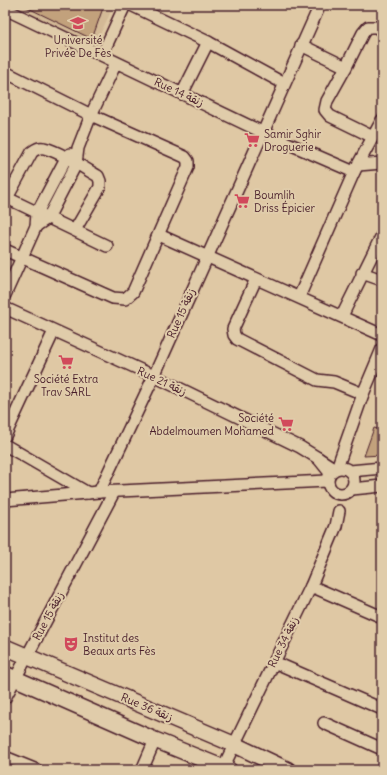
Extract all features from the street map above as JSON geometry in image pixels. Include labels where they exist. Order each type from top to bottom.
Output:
[{"type":"street","points":[[102,55],[125,5]]},
{"type":"street","points":[[130,5],[208,42],[283,83]]},
{"type":"street","name":"Rue 15 زنقة","points":[[94,493],[154,376],[301,45],[316,6]]},
{"type":"street","name":"Rue 14 زنقة","points":[[5,10],[262,132],[356,169],[382,163]]},
{"type":"street","points":[[373,137],[330,116],[326,110],[326,101],[346,67],[363,33],[368,27],[376,28],[382,31]]},
{"type":"street","points":[[182,94],[208,42]]},
{"type":"street","points":[[301,45],[346,67]]},
{"type":"street","points":[[36,226],[48,218],[76,164],[78,148],[91,115],[116,62]]},
{"type":"street","points":[[5,72],[91,115],[185,157],[188,161],[188,167],[133,292],[125,299],[113,298],[5,250]]},
{"type":"street","points":[[299,297],[356,169],[382,120]]},
{"type":"street","points":[[75,230],[100,187],[98,176],[66,158],[43,148],[37,148],[32,152],[6,198],[107,246]]},
{"type":"street","points":[[5,295],[36,226],[37,213],[66,158],[78,148]]},
{"type":"street","points":[[159,235],[382,335]]},
{"type":"street","points":[[342,316],[382,235]]},
{"type":"street","points":[[362,273],[382,280]]},
{"type":"street","points":[[256,279],[235,322],[233,329],[234,335],[237,339],[317,380],[334,382],[363,394]]},
{"type":"street","name":"Rue 21 زنقة","points":[[5,308],[154,376],[300,447],[318,458],[332,473]]},
{"type":"street","points":[[5,436],[54,331]]},
{"type":"street","points":[[332,473],[382,349]]},
{"type":"street","points":[[5,445],[94,493]]},
{"type":"street","points":[[5,500],[332,473],[342,468],[350,471],[382,468]]},
{"type":"street","points":[[343,492],[354,479],[350,471]]},
{"type":"street","points":[[332,473],[343,492]]},
{"type":"street","points":[[343,492],[382,486]]},
{"type":"street","name":"Rue 15 زنقة","points":[[5,698],[10,676],[27,656],[114,492]]},
{"type":"street","name":"Rue 34 زنقة","points":[[225,769],[233,744],[311,586],[336,526],[343,492]]},
{"type":"street","points":[[311,586],[382,617]]},
{"type":"street","name":"Rue 36 زنقة","points":[[5,646],[233,744],[288,770]]},
{"type":"street","points":[[274,662],[382,709]]},
{"type":"street","points":[[10,676],[225,769]]},
{"type":"street","points":[[324,723],[382,749]]},
{"type":"street","points":[[142,770],[155,740]]},
{"type":"street","points":[[5,757],[37,770]]},
{"type":"shaded area","name":"Université Privée De Fès","points":[[5,5],[114,5],[94,47]]},
{"type":"building","name":"Université Privée De Fès","points":[[22,5],[104,5],[92,39]]},
{"type":"building","points":[[374,428],[382,430],[382,455],[364,456]]},
{"type":"place","name":"Université Privée De Fès","points":[[78,23]]},
{"type":"place","name":"Samir Sghir Droguerie","points":[[252,140]]},
{"type":"place","name":"Boumlih Driss Épicier","points":[[242,201]]},
{"type":"place","name":"Société Extra Trav SARL","points":[[66,362]]},
{"type":"place","name":"Société Abdelmoumen Mohamed","points":[[286,424]]},
{"type":"place","name":"Institut des Beaux arts Fès","points":[[71,644]]}]
